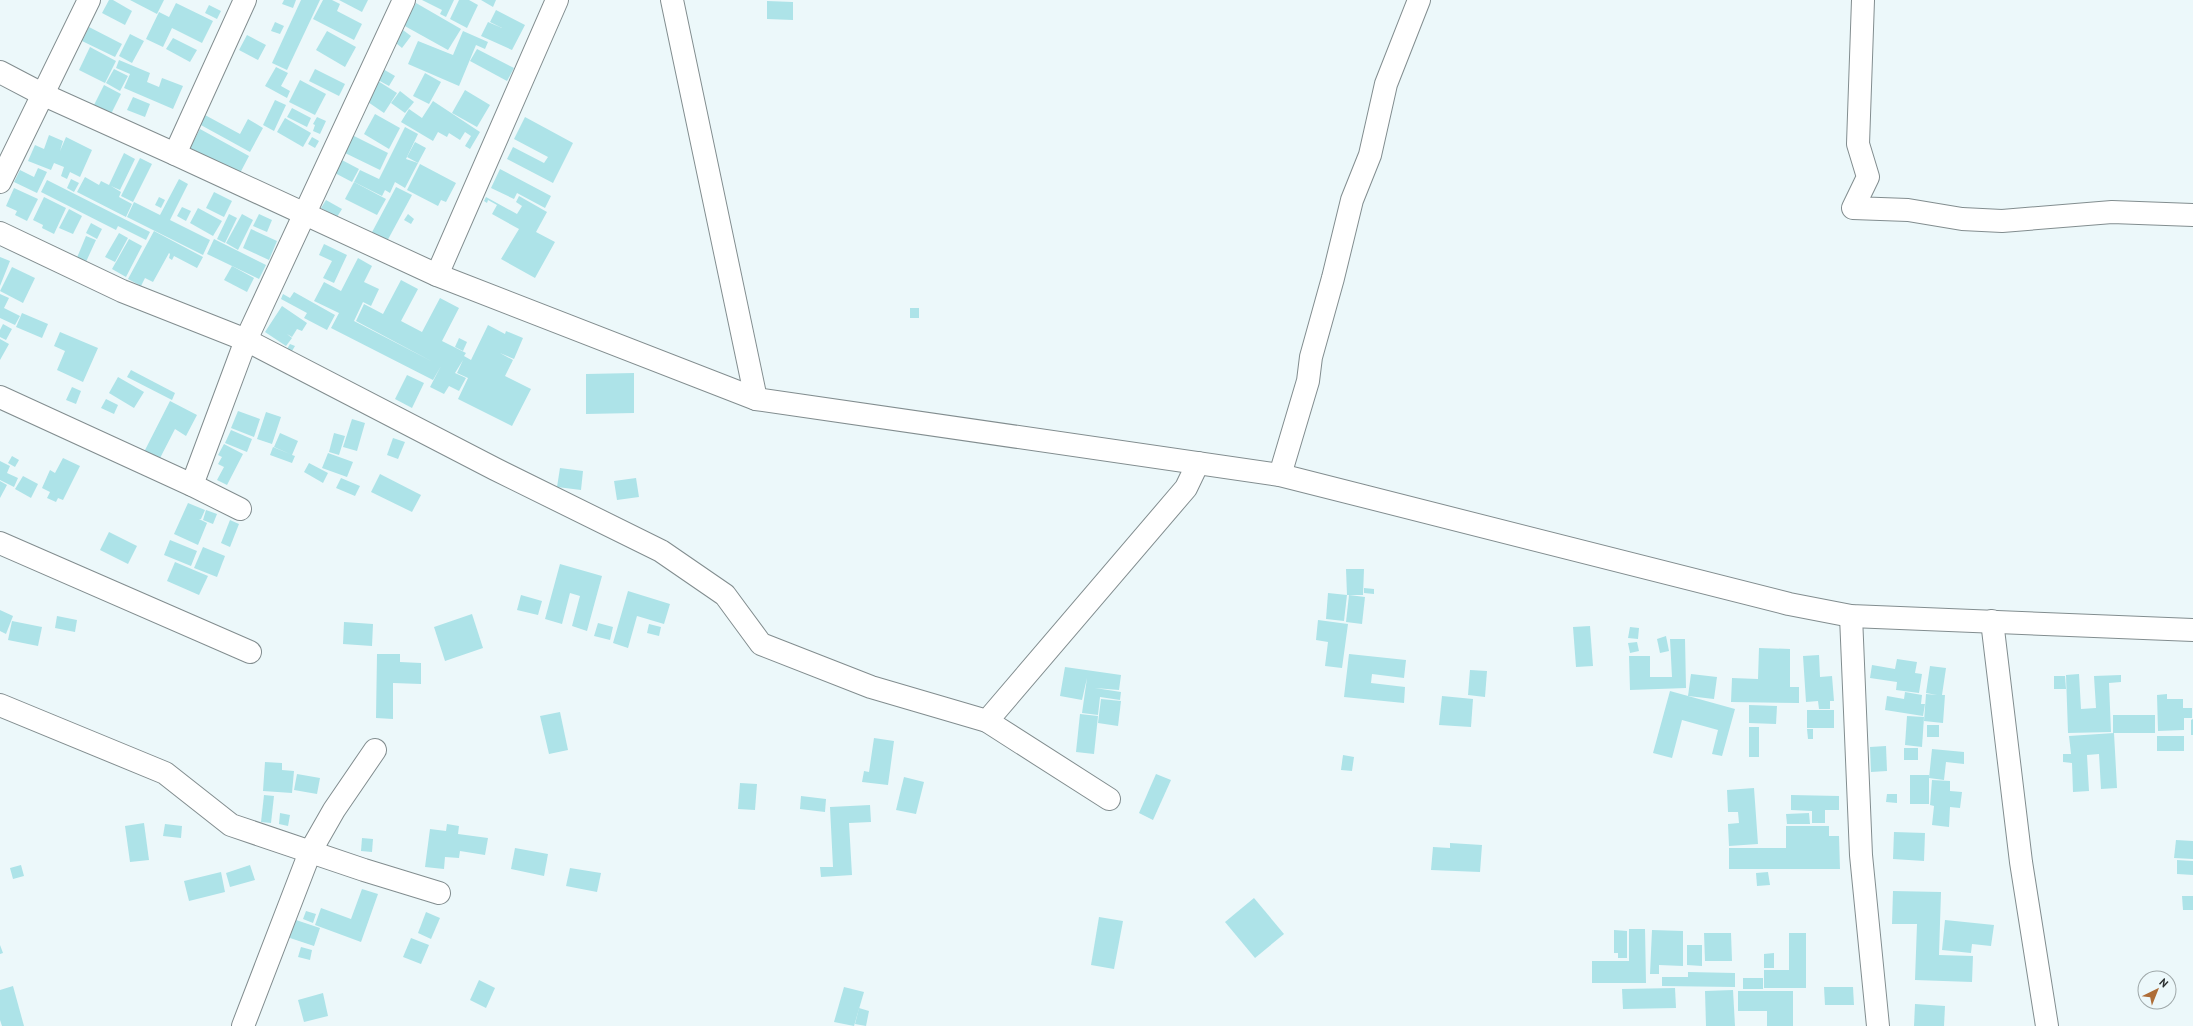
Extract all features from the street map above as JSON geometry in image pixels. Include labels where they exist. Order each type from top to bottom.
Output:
[{"type":"street","points":[[0,182],[89,0]]},
{"type":"street","points":[[175,154],[245,0]]},
{"type":"street","points":[[192,484],[246,340],[404,0]]},
{"type":"street","points":[[437,275],[557,0]]},
{"type":"street","points":[[672,0],[756,400]]},
{"type":"street","points":[[1280,475],[1308,381],[1312,356],[1352,200],[1370,155],[1386,84],[1419,0]]},
{"type":"street","points":[[1863,0],[1858,144],[1868,177],[1853,208],[1908,210],[1962,219],[2002,221],[2112,212],[2193,215]]},
{"type":"street","points":[[0,72],[42,94],[437,275],[756,400],[1280,475],[1774,600],[1851,616],[2193,630]]},
{"type":"street","points":[[0,233],[122,291],[246,340],[496,469],[661,551],[725,595],[761,644],[871,687],[987,721],[1109,799]]},
{"type":"street","points":[[0,397],[192,484],[240,509]]},
{"type":"street","points":[[987,721],[1186,488],[1198,463]]},
{"type":"street","points":[[0,543],[250,652]]},
{"type":"street","points":[[1851,616],[1861,855],[1878,1026]]},
{"type":"street","points":[[1992,621],[2021,862],[2047,1026]]},
{"type":"street","points":[[0,705],[165,773],[231,825],[310,852],[439,892]]},
{"type":"street","points":[[243,1026],[310,852],[334,810],[375,750]]},
{"type":"building","points":[[109,0],[113,0],[132,11],[125,25],[102,13]]},
{"type":"building","points":[[130,0],[164,0],[157,14]]},
{"type":"building","points":[[284,0],[296,0],[293,8],[282,4]]},
{"type":"building","points":[[301,0],[320,0],[287,70],[272,63]]},
{"type":"building","points":[[323,0],[332,0],[340,4],[337,11],[362,24],[354,40],[313,19]]},
{"type":"building","points":[[339,0],[368,0],[362,12]]},
{"type":"building","points":[[422,0],[454,0],[446,17],[440,14],[442,10]]},
{"type":"building","points":[[459,0],[469,0],[478,5],[467,28],[450,19]]},
{"type":"building","points":[[481,0],[496,0],[493,7]]},
{"type":"building","points":[[767,1],[793,2],[793,20],[767,19]]},
{"type":"building","points":[[176,3],[213,21],[202,43],[172,28],[163,47],[146,39],[159,12],[169,17]]},
{"type":"building","points":[[416,3],[461,29],[448,50],[403,25]]},
{"type":"building","points":[[209,5],[221,11],[217,19],[205,13]]},
{"type":"building","points":[[496,10],[525,25],[512,50],[481,36],[488,22],[502,28],[490,22]]},
{"type":"building","points":[[275,22],[284,26],[280,34],[271,31]]},
{"type":"building","points":[[89,27],[122,44],[115,57],[82,41]]},
{"type":"building","points":[[403,30],[411,36],[402,48],[396,43],[398,33]]},
{"type":"building","points":[[327,31],[356,47],[345,67],[316,50]]},
{"type":"building","points":[[463,31],[488,42],[485,49],[476,45],[459,86],[408,64],[418,41],[453,55]]},
{"type":"building","points":[[130,34],[144,41],[132,63],[119,56]]},
{"type":"building","points":[[247,35],[266,45],[258,60],[239,50]]},
{"type":"building","points":[[173,38],[197,50],[190,62],[166,49]]},
{"type":"building","points":[[90,47],[116,61],[105,83],[79,70]]},
{"type":"building","points":[[477,49],[514,68],[507,81],[470,61]]},
{"type":"building","points":[[119,60],[150,73],[147,82],[159,87],[162,78],[183,86],[173,109],[124,88],[130,74],[116,68]]},
{"type":"building","points":[[276,67],[288,73],[281,86],[290,91],[287,98],[265,86]]},
{"type":"building","points":[[114,69],[128,76],[120,91],[106,83]]},
{"type":"building","points":[[315,69],[345,84],[339,96],[309,81]]},
{"type":"building","points":[[383,69],[395,76],[389,86],[378,80]]},
{"type":"building","points":[[425,73],[441,82],[429,104],[413,96]]},
{"type":"building","points":[[300,80],[326,94],[315,115],[289,102]]},
{"type":"building","points":[[378,81],[397,93],[384,113],[365,100]]},
{"type":"building","points":[[104,85],[121,94],[110,116],[93,107]]},
{"type":"building","points":[[465,90],[490,105],[477,127],[452,113]]},
{"type":"building","points":[[400,91],[414,102],[405,113],[391,103]]},
{"type":"building","points":[[133,97],[150,104],[145,117],[127,110]]},
{"type":"building","points":[[275,100],[286,105],[274,131],[263,125]]},
{"type":"building","points":[[433,101],[480,132],[470,149],[465,146],[471,136],[465,132],[460,140],[449,133],[447,137],[438,132],[433,141],[401,122],[409,109],[422,118]]},
{"type":"building","points":[[292,108],[311,118],[307,127],[287,117]]},
{"type":"building","points":[[375,114],[400,128],[389,149],[364,134]]},
{"type":"building","points":[[205,115],[240,134],[248,119],[263,128],[250,152],[199,124]]},
{"type":"building","points":[[317,117],[326,121],[320,134],[313,131],[315,125],[313,124]]},
{"type":"building","points":[[525,117],[573,143],[553,183],[507,159],[513,147],[544,163],[548,157],[514,139]]},
{"type":"building","points":[[285,118],[311,133],[303,147],[277,132]]},
{"type":"building","points":[[405,127],[418,134],[406,159],[418,163],[405,188],[395,182],[390,193],[385,190],[382,196],[354,182],[360,170],[379,179]]},
{"type":"building","points":[[200,129],[249,156],[239,175],[196,160],[200,153],[190,148]]},
{"type":"building","points":[[49,135],[63,141],[60,151],[66,137],[92,150],[80,177],[70,172],[67,179],[61,176],[64,167],[54,163],[51,170],[28,161],[35,145],[44,149]]},
{"type":"building","points":[[352,135],[388,153],[380,170],[343,152]]},
{"type":"building","points":[[312,137],[319,141],[315,148],[308,144]]},
{"type":"building","points":[[415,142],[426,148],[418,163],[407,157]]},
{"type":"building","points":[[124,153],[135,159],[120,190],[111,186],[121,192],[119,197],[132,204],[126,217],[77,192],[85,177],[99,185],[101,181],[109,185]]},
{"type":"building","points":[[140,158],[152,164],[133,202],[121,196]]},
{"type":"building","points":[[340,159],[359,169],[352,182],[333,172]]},
{"type":"building","points":[[420,164],[456,183],[446,202],[441,200],[438,206],[407,190]]},
{"type":"building","points":[[38,168],[47,172],[37,193],[14,182],[20,170],[34,177]]},
{"type":"building","points":[[500,169],[551,196],[545,208],[517,193],[514,199],[491,188]]},
{"type":"building","points":[[71,179],[79,183],[74,192],[67,188]]},
{"type":"building","points":[[179,179],[188,184],[170,220],[210,240],[203,255],[127,217],[134,202],[160,215]]},
{"type":"building","points":[[47,180],[150,232],[146,240],[118,226],[116,230],[41,192]]},
{"type":"building","points":[[354,182],[386,199],[377,215],[345,199]]},
{"type":"building","points":[[396,187],[412,195],[385,245],[370,236]]},
{"type":"building","points":[[14,188],[38,199],[27,221],[15,215],[17,211],[6,206]]},
{"type":"building","points":[[214,192],[232,201],[224,217],[206,208]]},
{"type":"building","points":[[519,196],[547,212],[536,232],[555,242],[535,278],[501,259],[519,229],[492,214],[497,205],[488,200],[487,203],[484,201],[486,197],[517,214],[522,206],[516,202]]},
{"type":"building","points":[[44,197],[66,208],[54,234],[42,228],[43,225],[33,220]]},
{"type":"building","points":[[159,197],[165,200],[161,208],[155,205]]},
{"type":"building","points":[[326,200],[342,209],[337,217],[321,208]]},
{"type":"building","points":[[182,207],[191,211],[186,221],[177,216]]},
{"type":"building","points":[[198,208],[222,221],[213,236],[190,223]]},
{"type":"building","points":[[69,209],[82,216],[73,234],[59,228]]},
{"type":"building","points":[[229,214],[237,218],[225,243],[217,239]]},
{"type":"building","points":[[242,214],[253,220],[238,250],[226,243]]},
{"type":"building","points":[[259,214],[272,220],[267,232],[253,226]]},
{"type":"building","points":[[408,214],[414,219],[411,224],[404,220]]},
{"type":"building","points":[[91,223],[102,229],[97,239],[86,233]]},
{"type":"building","points":[[251,229],[277,241],[269,260],[243,248]]},
{"type":"building","points":[[154,231],[203,257],[197,268],[174,256],[172,260],[169,258],[169,253],[153,282],[145,278],[141,286],[128,279]]},
{"type":"building","points":[[119,233],[128,238],[115,262],[105,257]]},
{"type":"building","points":[[86,236],[96,240],[85,264],[76,260]]},
{"type":"building","points":[[129,239],[142,246],[126,277],[112,269]]},
{"type":"building","points":[[214,239],[266,265],[259,279],[207,254]]},
{"type":"building","points":[[324,244],[347,255],[334,283],[323,278],[332,261],[319,255]]},
{"type":"building","points":[[0,257],[10,261],[0,286]]},
{"type":"building","points":[[358,258],[372,266],[364,282],[379,289],[371,306],[363,302],[354,321],[433,362],[356,321],[364,304],[383,314],[401,280],[418,289],[401,321],[422,332],[440,298],[459,308],[442,341],[466,353],[464,356],[471,360],[488,325],[505,334],[506,331],[523,338],[514,359],[500,353],[513,360],[505,376],[531,389],[512,426],[458,399],[468,378],[457,373],[463,360],[455,373],[466,378],[459,391],[449,386],[444,394],[430,387],[441,366],[433,380],[331,328],[339,313],[314,301],[324,282],[341,291]]},
{"type":"building","points":[[232,266],[254,278],[247,292],[224,280]]},
{"type":"building","points":[[12,267],[35,278],[23,303],[0,291]]},
{"type":"building","points":[[294,292],[335,315],[327,330],[304,318],[307,313],[281,299],[283,294],[290,298]]},
{"type":"building","points":[[0,294],[9,298],[4,308],[20,316],[15,325],[0,318]]},
{"type":"building","points":[[282,306],[307,323],[302,331],[297,329],[292,337],[287,334],[292,338],[286,346],[265,332]]},
{"type":"building","points":[[910,308],[919,308],[919,318],[910,318]]},
{"type":"building","points":[[22,313],[48,324],[42,338],[16,327]]},
{"type":"building","points":[[3,324],[12,329],[6,340],[0,337],[0,330]]},
{"type":"building","points":[[60,332],[98,348],[83,382],[57,370],[65,351],[54,346]]},
{"type":"building","points":[[459,338],[467,342],[463,351],[455,347]]},
{"type":"building","points":[[0,339],[9,344],[0,360]]},
{"type":"building","points":[[290,344],[295,346],[292,351],[287,349]]},
{"type":"building","points":[[131,370],[175,393],[172,400],[127,377]]},
{"type":"building","points":[[634,373],[634,413],[586,414],[586,374]]},
{"type":"building","points":[[407,375],[424,383],[412,408],[395,399]]},
{"type":"building","points":[[118,377],[144,392],[134,408],[109,393]]},
{"type":"building","points":[[72,387],[81,391],[76,404],[66,400]]},
{"type":"building","points":[[106,399],[118,405],[114,414],[101,408]]},
{"type":"building","points":[[170,401],[197,415],[186,436],[175,429],[158,462],[143,454]]},
{"type":"building","points":[[238,411],[260,419],[254,437],[231,428]]},
{"type":"building","points":[[266,412],[281,417],[272,444],[257,439]]},
{"type":"building","points":[[352,419],[365,423],[357,451],[343,447]]},
{"type":"building","points":[[231,430],[252,439],[247,452],[225,443]]},
{"type":"building","points":[[280,433],[298,441],[292,455],[295,456],[292,463],[270,455],[273,447],[290,454],[274,447]]},
{"type":"building","points":[[334,433],[345,436],[339,455],[329,452]]},
{"type":"building","points":[[393,438],[405,442],[398,459],[387,455]]},
{"type":"building","points":[[224,444],[243,454],[227,485],[217,480],[224,467],[218,464],[222,457],[218,455]]},
{"type":"building","points":[[328,453],[353,462],[347,477],[322,468]]},
{"type":"building","points":[[12,456],[19,460],[15,467],[8,463]]},
{"type":"building","points":[[63,458],[80,466],[63,500],[58,498],[56,502],[47,498],[50,492],[42,488],[50,470],[55,473]]},
{"type":"building","points":[[0,461],[10,466],[7,473],[18,478],[14,487],[0,480]]},
{"type":"building","points":[[309,463],[328,473],[323,483],[304,472]]},
{"type":"building","points":[[560,468],[583,471],[581,490],[557,487]]},
{"type":"building","points":[[380,474],[421,495],[412,512],[371,492]]},
{"type":"building","points":[[23,476],[38,484],[31,498],[15,489]]},
{"type":"building","points":[[341,478],[360,486],[355,496],[336,488]]},
{"type":"building","points":[[636,478],[639,497],[617,500],[614,481]]},
{"type":"building","points":[[0,481],[7,485],[0,498]]},
{"type":"building","points":[[188,503],[205,510],[201,519],[199,519],[207,523],[198,545],[174,534]]},
{"type":"building","points":[[206,510],[217,514],[213,524],[203,520]]},
{"type":"building","points":[[230,520],[239,524],[230,547],[221,543]]},
{"type":"building","points":[[109,532],[137,546],[128,564],[100,550]]},
{"type":"building","points":[[170,540],[197,551],[191,566],[164,555]]},
{"type":"building","points":[[203,547],[225,556],[217,577],[194,568]]},
{"type":"building","points":[[175,562],[208,576],[199,595],[167,581]]},
{"type":"building","points":[[560,564],[602,576],[587,631],[572,626],[580,596],[570,593],[562,624],[545,619]]},
{"type":"building","points":[[1346,569],[1364,569],[1363,595],[1347,595]]},
{"type":"building","points":[[1364,588],[1374,589],[1374,594],[1364,593]]},
{"type":"building","points":[[628,591],[670,604],[664,624],[637,616],[628,648],[613,643]]},
{"type":"building","points":[[1328,593],[1347,595],[1344,621],[1326,619]]},
{"type":"building","points":[[521,595],[542,601],[538,615],[517,610]]},
{"type":"building","points":[[1349,595],[1365,597],[1362,624],[1346,622]]},
{"type":"building","points":[[0,610],[13,616],[6,634],[0,631]]},
{"type":"building","points":[[472,614],[483,648],[445,661],[434,627]]},
{"type":"building","points":[[57,616],[77,620],[75,632],[55,628]]},
{"type":"building","points":[[1318,620],[1348,624],[1342,668],[1325,666],[1328,642],[1316,640]]},
{"type":"building","points":[[12,621],[42,627],[38,646],[8,640]]},
{"type":"building","points":[[344,622],[373,624],[372,646],[343,644]]},
{"type":"building","points":[[598,623],[613,627],[610,640],[594,636]]},
{"type":"building","points":[[649,624],[661,627],[659,636],[647,633]]},
{"type":"building","points":[[1590,626],[1593,666],[1576,667],[1573,627]]},
{"type":"building","points":[[1630,627],[1639,628],[1638,639],[1628,638]]},
{"type":"building","points":[[1666,636],[1669,651],[1660,653],[1657,639]]},
{"type":"building","points":[[1670,639],[1685,639],[1686,688],[1630,690],[1629,656],[1650,656],[1650,677],[1672,677]]},
{"type":"building","points":[[1637,642],[1639,651],[1630,653],[1628,643]]},
{"type":"building","points":[[1759,648],[1790,649],[1790,687],[1799,687],[1799,703],[1731,702],[1732,678],[1758,679]]},
{"type":"building","points":[[377,654],[400,654],[400,662],[421,663],[421,684],[393,683],[393,719],[376,718]]},
{"type":"building","points":[[1349,654],[1406,660],[1404,678],[1372,674],[1371,683],[1405,687],[1404,703],[1344,697]]},
{"type":"building","points":[[1819,655],[1820,677],[1832,676],[1834,701],[1830,701],[1830,709],[1819,709],[1818,701],[1806,702],[1803,656]]},
{"type":"building","points":[[1897,659],[1917,662],[1915,673],[1922,674],[1919,693],[1896,690],[1897,682],[1870,678],[1872,665],[1895,669]]},
{"type":"building","points":[[1930,666],[1946,668],[1942,695],[1945,695],[1943,723],[1924,721],[1926,694],[1937,695],[1926,693]]},
{"type":"building","points":[[1065,667],[1121,675],[1119,690],[1095,688],[1121,692],[1120,700],[1100,697],[1098,715],[1082,713],[1087,678],[1082,700],[1060,696]]},
{"type":"building","points":[[1470,670],[1487,671],[1485,697],[1468,695]]},
{"type":"building","points":[[1691,674],[1717,677],[1714,699],[1688,696]]},
{"type":"building","points":[[2079,674],[2081,709],[2096,708],[2094,676],[2121,675],[2121,682],[2109,683],[2111,732],[2068,733],[2066,675]]},
{"type":"building","points":[[2054,676],[2065,676],[2066,689],[2054,689]]},
{"type":"building","points":[[1670,691],[1735,709],[1722,756],[1712,754],[1718,730],[1682,720],[1672,758],[1653,753]]},
{"type":"building","points":[[1905,692],[1922,695],[1921,704],[1925,704],[1923,716],[1885,710],[1887,696],[1904,699]]},
{"type":"building","points":[[2167,694],[2167,699],[2183,699],[2183,708],[2192,708],[2192,718],[2184,718],[2184,730],[2158,731],[2157,695]]},
{"type":"building","points":[[1442,696],[1473,699],[1471,727],[1439,725]]},
{"type":"building","points":[[1101,699],[1121,701],[1118,726],[1098,723]]},
{"type":"building","points":[[1749,705],[1777,706],[1776,724],[1749,723]]},
{"type":"building","points":[[1807,710],[1834,710],[1834,728],[1807,728]]},
{"type":"building","points":[[560,712],[568,750],[549,754],[540,716]]},
{"type":"building","points":[[1080,714],[1098,716],[1094,754],[1076,752]]},
{"type":"building","points":[[2113,715],[2155,715],[2155,733],[2113,733]]},
{"type":"building","points":[[1907,716],[1924,717],[1922,747],[1905,745]]},
{"type":"building","points":[[2193,719],[2193,735],[2191,735],[2191,720]]},
{"type":"building","points":[[1927,725],[1939,725],[1939,737],[1927,737]]},
{"type":"building","points":[[1749,727],[1759,727],[1759,757],[1749,757]]},
{"type":"building","points":[[1807,729],[1813,729],[1813,739],[1808,739]]},
{"type":"building","points":[[2114,733],[2117,788],[2101,789],[2099,754],[2087,755],[2089,791],[2073,792],[2072,763],[2063,762],[2063,754],[2071,754],[2069,736]]},
{"type":"building","points":[[2157,736],[2184,736],[2184,751],[2157,751]]},
{"type":"building","points":[[874,738],[894,741],[888,785],[862,782],[864,771],[869,772]]},
{"type":"building","points":[[1886,746],[1887,771],[1871,772],[1870,747]]},
{"type":"building","points":[[1904,748],[1918,748],[1918,760],[1904,760]]},
{"type":"building","points":[[1932,749],[1964,752],[1964,764],[1946,762],[1944,780],[1929,778]]},
{"type":"building","points":[[1343,755],[1354,757],[1352,771],[1341,770]]},
{"type":"building","points":[[265,762],[282,763],[282,770],[294,771],[292,793],[263,791]]},
{"type":"building","points":[[297,774],[320,778],[317,794],[294,790]]},
{"type":"building","points":[[1156,774],[1171,780],[1153,820],[1139,813]]},
{"type":"building","points":[[1910,775],[1929,775],[1929,804],[1910,804]]},
{"type":"building","points":[[904,777],[924,782],[916,814],[896,810]]},
{"type":"building","points":[[1932,780],[1950,781],[1950,791],[1962,792],[1960,808],[1950,807],[1949,827],[1932,825],[1934,806],[1930,805]]},
{"type":"building","points":[[740,783],[757,784],[755,810],[738,809]]},
{"type":"building","points":[[1754,788],[1758,844],[1729,846],[1728,824],[1739,823],[1738,812],[1728,812],[1727,790]]},
{"type":"building","points":[[1887,794],[1897,794],[1897,803],[1886,802]]},
{"type":"building","points":[[264,795],[274,796],[271,823],[261,822]]},
{"type":"building","points":[[1791,795],[1839,796],[1839,810],[1825,810],[1825,823],[1812,823],[1812,811],[1791,810]]},
{"type":"building","points":[[801,796],[826,799],[825,812],[800,809]]},
{"type":"building","points":[[870,805],[871,822],[849,823],[852,875],[821,877],[820,867],[833,867],[830,807]]},
{"type":"building","points":[[280,813],[290,815],[288,826],[279,824]]},
{"type":"building","points":[[1809,813],[1810,824],[1787,824],[1786,814]]},
{"type":"building","points":[[144,823],[149,860],[130,862],[125,826]]},
{"type":"building","points":[[165,824],[182,826],[181,838],[163,836]]},
{"type":"building","points":[[447,824],[459,826],[458,834],[488,838],[485,855],[460,851],[459,858],[445,857],[444,869],[425,867],[430,829],[446,831]]},
{"type":"building","points":[[1786,826],[1829,826],[1829,836],[1839,836],[1840,869],[1729,869],[1729,848],[1786,848]]},
{"type":"building","points":[[1894,832],[1925,833],[1924,861],[1893,859]]},
{"type":"building","points":[[362,838],[373,839],[372,852],[361,851]]},
{"type":"building","points":[[2176,840],[2193,841],[2193,859],[2174,858]]},
{"type":"building","points":[[1450,843],[1482,845],[1480,872],[1431,870],[1433,847],[1450,848]]},
{"type":"building","points":[[515,848],[548,854],[544,876],[511,869]]},
{"type":"building","points":[[2177,860],[2193,861],[2193,875],[2177,874]]},
{"type":"building","points":[[21,865],[24,876],[13,879],[10,868]]},
{"type":"building","points":[[250,865],[255,880],[230,887],[226,873]]},
{"type":"building","points":[[570,868],[601,873],[597,892],[566,886]]},
{"type":"building","points":[[221,872],[225,892],[189,901],[184,881]]},
{"type":"building","points":[[1768,872],[1770,885],[1757,886],[1756,873]]},
{"type":"building","points":[[362,889],[378,894],[361,942],[315,925],[321,908],[351,919]]},
{"type":"building","points":[[1893,891],[1941,892],[1939,955],[1973,956],[1972,982],[1915,980],[1917,924],[1892,924]]},
{"type":"building","points":[[2182,896],[2193,896],[2193,910],[2183,910]]},
{"type":"building","points":[[1254,898],[1284,934],[1255,958],[1225,922]]},
{"type":"building","points":[[306,911],[316,914],[313,923],[303,919]]},
{"type":"building","points":[[426,912],[440,918],[431,939],[418,933]]},
{"type":"building","points":[[1099,917],[1123,921],[1114,969],[1091,965]]},
{"type":"building","points":[[293,919],[320,928],[314,946],[287,937]]},
{"type":"building","points":[[1945,920],[1994,925],[1991,946],[1972,944],[1971,953],[1942,950]]},
{"type":"building","points":[[1629,929],[1645,929],[1646,983],[1592,983],[1592,961],[1629,961]]},
{"type":"building","points":[[1614,930],[1627,931],[1627,958],[1618,958],[1618,953],[1614,953]]},
{"type":"building","points":[[1652,930],[1683,931],[1683,966],[1659,965],[1659,974],[1650,974]]},
{"type":"building","points":[[1704,933],[1731,933],[1732,961],[1705,961]]},
{"type":"building","points":[[1789,933],[1806,933],[1806,988],[1764,988],[1764,970],[1789,970]]},
{"type":"building","points":[[411,938],[429,945],[421,964],[403,957]]},
{"type":"building","points":[[0,945],[3,953],[0,954]]},
{"type":"building","points":[[1687,945],[1702,945],[1702,966],[1687,965]]},
{"type":"building","points":[[301,947],[312,950],[310,960],[298,957]]},
{"type":"building","points":[[1774,953],[1774,968],[1764,968],[1764,954]]},
{"type":"building","points":[[1688,972],[1735,973],[1735,987],[1662,986],[1662,977],[1688,977]]},
{"type":"building","points":[[1743,978],[1763,978],[1763,989],[1743,989]]},
{"type":"building","points":[[479,980],[495,988],[486,1008],[470,1000]]},
{"type":"building","points":[[13,986],[24,1026],[2,1026],[0,1020],[0,990]]},
{"type":"building","points":[[844,987],[864,992],[854,1026],[834,1022]]},
{"type":"building","points":[[1824,987],[1853,987],[1854,1005],[1825,1005]]},
{"type":"building","points":[[1675,988],[1676,1008],[1623,1009],[1622,989]]},
{"type":"building","points":[[1733,990],[1735,1026],[1706,1026],[1705,991]]},
{"type":"building","points":[[1738,991],[1793,991],[1793,1026],[1767,1026],[1767,1011],[1738,1011]]},
{"type":"building","points":[[323,993],[328,1016],[304,1022],[298,1000]]},
{"type":"building","points":[[1915,1004],[1945,1006],[1944,1026],[1914,1026]]},
{"type":"building","points":[[859,1008],[869,1011],[866,1026],[855,1024]]}]
